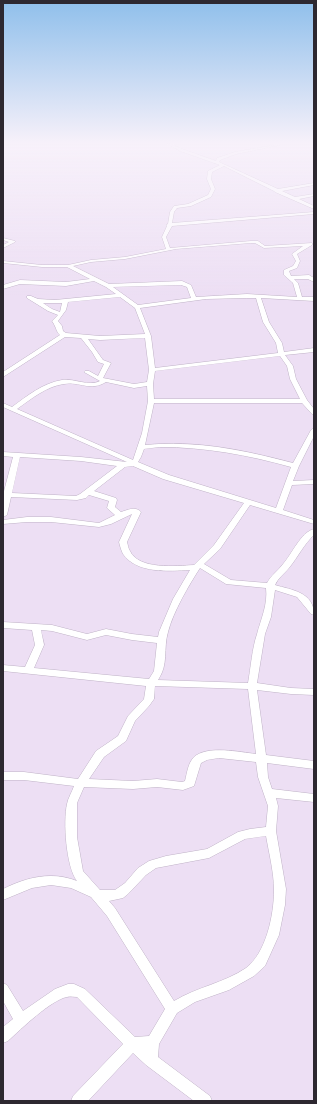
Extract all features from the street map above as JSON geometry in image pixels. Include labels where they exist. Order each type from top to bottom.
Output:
[{"type":"street","points":[[169,250],[164,237],[169,229],[168,224],[172,218],[172,212],[176,207],[189,204],[210,196]]},
{"type":"street","points":[[287,196],[314,208]]},
{"type":"street","points":[[294,199],[304,196]]},
{"type":"street","points":[[168,224],[216,222],[314,213]]},
{"type":"street","points":[[3,239],[13,242],[3,247]]},
{"type":"street","points":[[3,262],[42,266],[68,266],[169,250],[251,242],[256,242],[264,247],[312,243]]},
{"type":"street","points":[[300,298],[295,283],[287,275],[286,270],[296,266],[298,261],[294,254],[312,243]]},
{"type":"street","points":[[3,454],[81,458],[122,465],[133,464],[138,457],[151,401],[150,384],[152,370],[148,336],[137,307],[108,286],[93,280],[68,266]]},
{"type":"street","points":[[290,278],[309,277],[314,280]]},
{"type":"street","points":[[4,281],[66,284],[93,280]]},
{"type":"street","points":[[3,286],[20,282]]},
{"type":"street","points":[[108,286],[182,283],[190,286],[194,298]]},
{"type":"street","points":[[37,302],[65,302],[122,296]]},
{"type":"street","points":[[258,296],[266,322],[279,343],[282,355],[290,366],[293,379],[304,401],[314,413]]},
{"type":"street","points":[[137,307],[194,298],[258,296],[314,299]]},
{"type":"street","points":[[29,297],[44,307],[62,314]]},
{"type":"street","points":[[64,335],[60,332],[59,326],[55,321],[62,314],[65,302]]},
{"type":"street","points":[[3,375],[64,335],[112,338],[148,336]]},
{"type":"street","points":[[13,409],[36,393],[57,384],[67,382],[93,386],[99,385],[108,363],[100,361],[99,356],[92,350],[88,342],[82,336]]},
{"type":"street","points":[[152,370],[314,350]]},
{"type":"street","points":[[87,372],[102,380],[134,386],[150,394]]},
{"type":"street","points":[[134,386],[150,384]]},
{"type":"street","points":[[151,401],[304,401]]},
{"type":"street","points":[[3,405],[166,478],[314,522]]},
{"type":"street","points":[[279,511],[295,466],[314,430]]},
{"type":"street","points":[[141,447],[193,445],[257,456],[295,466]]},
{"type":"street","points":[[3,515],[17,455]]},
{"type":"street","points":[[7,495],[77,498],[88,492],[122,465]]},
{"type":"street","points":[[290,483],[314,482]]},
{"type":"street","points":[[88,492],[112,500],[111,508],[119,515]]},
{"type":"street","points":[[172,1010],[132,944],[98,896],[78,873],[71,837],[72,803],[81,783],[100,754],[122,738],[131,719],[146,704],[149,698],[151,683],[159,671],[163,632],[177,599],[197,566],[217,547],[248,503]]},
{"type":"street","points":[[3,522],[23,519],[55,519],[99,525],[119,515],[128,512],[137,512],[124,542],[130,557],[139,563],[146,566],[160,568],[197,566],[230,582],[270,586],[300,595],[314,612]]},
{"type":"street","points":[[151,1060],[153,1042],[172,1010],[192,997],[225,986],[250,972],[261,962],[273,935],[279,905],[280,889],[271,830],[273,806],[263,777],[252,686],[260,634],[267,617],[272,594],[270,586],[274,578],[286,566],[306,538],[314,532]]},
{"type":"street","points":[[3,624],[52,628],[87,637],[106,632],[132,637],[161,640]]},
{"type":"street","points":[[28,670],[40,645],[36,627]]},
{"type":"street","points":[[3,668],[151,683],[252,686],[291,691],[314,692]]},
{"type":"street","points":[[3,776],[24,776],[81,783],[133,785],[157,783],[183,786],[190,782],[193,764],[197,759],[204,755],[219,754],[314,765]]},
{"type":"street","points":[[269,793],[314,798]]},
{"type":"street","points":[[3,895],[16,888],[43,880],[64,881],[82,887],[98,896],[119,894],[125,890],[138,874],[153,864],[208,853],[220,848],[240,836],[271,830]]},
{"type":"street","points":[[3,989],[21,1021]]},
{"type":"street","points":[[3,1036],[56,996],[66,991],[74,990],[81,993],[151,1060],[205,1101]]},
{"type":"street","points":[[78,1101],[133,1044],[153,1042]]}]
